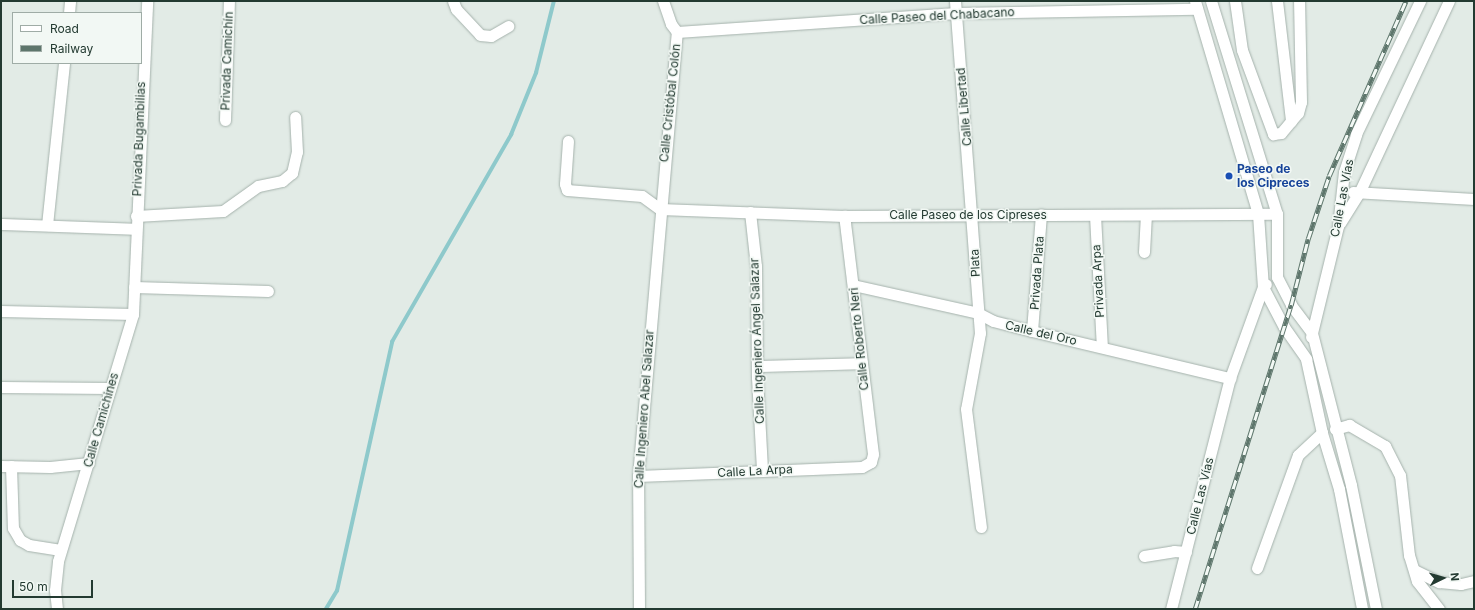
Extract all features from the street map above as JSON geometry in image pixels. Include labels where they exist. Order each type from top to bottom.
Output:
[{"type":"street","points":[[69,12],[70,1]]},
{"type":"street","name":"Privada Bugambilias","points":[[135,229],[146,1]]},
{"type":"street","name":"Privada Camichín","points":[[225,120],[229,1]]},
{"type":"street","points":[[453,1],[456,10],[480,35],[491,36],[508,26]]},
{"type":"street","name":"Calle Cristóbal Colón","points":[[660,209],[677,32],[671,24],[663,1]]},
{"type":"street","name":"Calle Libertad","points":[[955,1],[973,214]]},
{"type":"street","points":[[1211,1],[1277,214],[1277,277],[1291,305],[1312,333],[1335,429],[1351,485],[1376,609]]},
{"type":"street","points":[[1235,1],[1242,50],[1273,134],[1282,133],[1291,121],[1301,102],[1299,1]]},
{"type":"street","points":[[1277,1],[1291,121]]},
{"type":"street","name":"Calle Las Vías","points":[[1306,359],[1338,226],[1344,172],[1356,134],[1420,1]]},
{"type":"street","points":[[1338,226],[1359,193],[1449,1]]},
{"type":"street","points":[[1196,5],[1258,214],[1263,287],[1284,327],[1306,359],[1322,433],[1338,489],[1362,609]]},
{"type":"street","name":"Calle Paseo del Chabacano","points":[[677,32],[956,13],[1196,5]]},
{"type":"street","points":[[47,225],[64,64]]},
{"type":"street","points":[[136,216],[222,211],[258,186],[282,181],[292,173],[297,152],[295,117]]},
{"type":"street","points":[[568,141],[565,184],[567,190],[640,196],[660,209]]},
{"type":"street","points":[[1343,191],[1474,199]]},
{"type":"street","name":"Calle Paseo de los Cipreses","points":[[660,209],[844,216],[973,214],[1277,214]]},
{"type":"street","name":"Calle Ingeniero Abel Salazar","points":[[639,609],[638,476],[660,209]]},
{"type":"street","name":"Calle Ingeniero Ángel Salazar","points":[[750,212],[756,266],[757,366],[762,470]]},
{"type":"street","name":"Plata","points":[[973,214],[980,333],[966,409],[981,527]]},
{"type":"street","name":"Privada Plata","points":[[1032,332],[1041,214]]},
{"type":"street","name":"Privada Arpa","points":[[1095,215],[1102,347]]},
{"type":"street","points":[[1144,252],[1146,215]]},
{"type":"street","name":"Calle Roberto Neri","points":[[844,216],[873,454],[871,462]]},
{"type":"street","points":[[1,224],[135,229]]},
{"type":"street","name":"Calle Camichines","points":[[57,609],[55,575],[61,550],[89,463],[133,314],[135,229]]},
{"type":"street","points":[[1263,287],[1277,277]]},
{"type":"street","name":"Calle del Oro","points":[[853,285],[978,313],[993,321],[1032,332],[1102,347],[1230,378]]},
{"type":"street","points":[[134,287],[268,291]]},
{"type":"street","name":"Calle Las Vías","points":[[1171,609],[1230,378],[1263,287]]},
{"type":"street","points":[[1,311],[133,314]]},
{"type":"street","points":[[757,366],[862,363]]},
{"type":"street","points":[[1,386],[110,388]]},
{"type":"street","points":[[1335,429],[1349,425],[1384,446],[1400,475],[1409,555],[1417,581],[1439,609]]},
{"type":"street","points":[[1257,568],[1298,455],[1322,433]]},
{"type":"street","name":"Calle La Arpa","points":[[638,476],[862,467],[871,462]]},
{"type":"street","points":[[61,550],[29,545],[20,540],[13,528],[6,466],[89,463]]},
{"type":"street","points":[[1144,556],[1174,551],[1186,552]]},
{"type":"street","points":[[1414,570],[1439,582],[1461,584],[1474,581]]},
{"type":"waterway","points":[[326,609],[337,591],[392,342],[511,135],[536,73],[554,1]]},
{"type":"railway","points":[[1195,609],[1291,305],[1308,239],[1329,176],[1406,1]]},
{"type":"place","name":"Paseo de los Cipreces","points":[[1229,176]]}]
